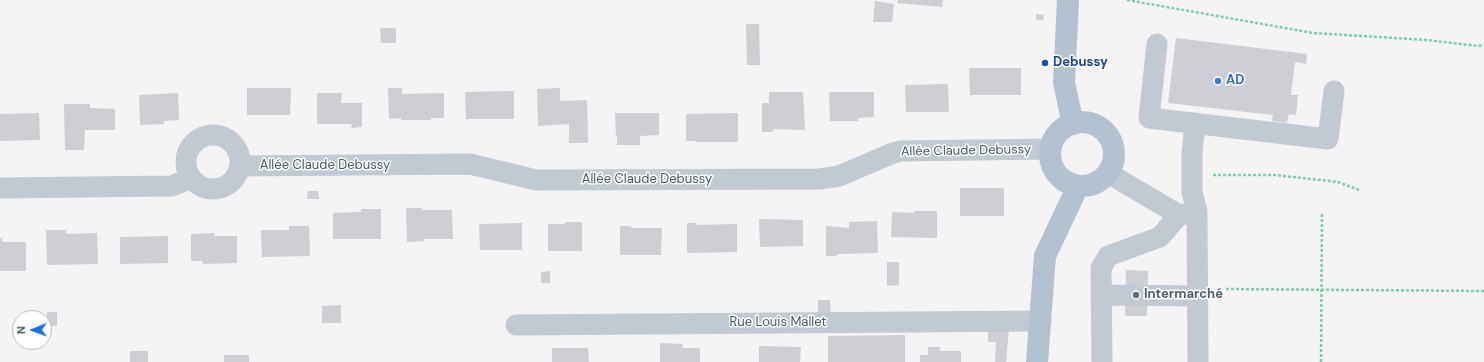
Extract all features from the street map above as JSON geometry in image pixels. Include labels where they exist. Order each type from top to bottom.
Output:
[{"type":"main road","points":[[1068,0],[1064,83],[1073,124]]},
{"type":"main road","points":[[1073,124],[1091,124],[1098,127],[1105,132],[1114,148],[1112,165],[1108,173],[1103,179],[1087,186],[1078,186],[1063,180],[1053,166],[1051,158],[1051,149],[1059,133],[1073,124]]},
{"type":"main road","points":[[1037,362],[1045,256],[1078,186]]},
{"type":"street","points":[[1157,44],[1149,118],[1328,139],[1334,92]]},
{"type":"street","points":[[1195,123],[1192,153],[1192,192],[1188,214],[1198,296],[1198,362]]},
{"type":"street","points":[[212,134],[225,137],[233,143],[238,152],[240,166],[238,173],[232,181],[222,188],[205,188],[194,182],[187,172],[186,158],[192,146],[200,137],[212,134]]},
{"type":"street","name":"Allée Claude Debussy","points":[[240,166],[470,164],[536,180],[819,179],[839,176],[901,151],[1051,149]]},
{"type":"street","points":[[1108,173],[1188,214]]},
{"type":"street","points":[[0,188],[172,186],[191,178]]},
{"type":"street","points":[[1102,362],[1101,268],[1108,256],[1160,237],[1188,214]]},
{"type":"street","points":[[1101,295],[1198,296]]},
{"type":"street","name":"Rue Louis Mallet","points":[[516,326],[1041,321]]},
{"type":"path","points":[[1127,0],[1313,33],[1427,40],[1478,46],[1484,45]]},
{"type":"path","points":[[1192,175],[1275,175],[1338,182],[1359,190]]},
{"type":"path","points":[[1321,362],[1322,212]]},
{"type":"path","points":[[1226,289],[1484,291]]},
{"type":"building","points":[[898,0],[943,0],[942,7],[897,3]]},
{"type":"building","points":[[875,1],[894,4],[892,22],[873,22]]},
{"type":"building","points":[[1036,14],[1044,15],[1043,20],[1036,20]]},
{"type":"building","points":[[746,24],[759,24],[760,65],[747,65]]},
{"type":"building","points":[[380,28],[396,28],[396,43],[381,43]]},
{"type":"building","points":[[1176,38],[1307,54],[1306,64],[1295,62],[1291,95],[1298,95],[1296,115],[1289,114],[1287,123],[1272,121],[1273,115],[1168,103]]},
{"type":"building","points":[[969,68],[1021,68],[1021,95],[970,95]]},
{"type":"building","points":[[948,84],[949,112],[906,112],[905,85]]},
{"type":"building","points":[[247,88],[291,88],[290,115],[247,115]]},
{"type":"building","points":[[388,88],[402,88],[402,94],[444,93],[444,118],[431,118],[431,120],[401,120],[401,118],[389,119]]},
{"type":"building","points":[[560,88],[560,101],[587,100],[588,143],[569,143],[569,124],[538,126],[537,89]]},
{"type":"building","points":[[514,91],[514,119],[466,119],[465,92]]},
{"type":"building","points":[[769,92],[803,92],[805,130],[773,129],[773,132],[762,132],[762,103],[769,103]]},
{"type":"building","points":[[829,92],[874,92],[874,117],[858,118],[858,121],[830,121]]},
{"type":"building","points":[[178,93],[179,120],[164,121],[164,124],[140,125],[139,95]]},
{"type":"building","points":[[317,93],[342,93],[341,103],[362,103],[362,127],[351,128],[352,124],[317,124]]},
{"type":"building","points":[[64,104],[90,104],[90,108],[115,109],[115,130],[85,130],[84,150],[65,150]]},
{"type":"building","points":[[39,113],[40,140],[0,141],[0,114]]},
{"type":"building","points":[[615,113],[659,113],[659,135],[640,136],[640,145],[617,145]]},
{"type":"building","points":[[738,113],[738,142],[686,141],[686,114]]},
{"type":"building","points":[[960,188],[1004,188],[1004,216],[960,216]]},
{"type":"building","points":[[308,191],[318,191],[319,199],[307,199]]},
{"type":"building","points":[[406,208],[422,208],[422,210],[452,210],[453,239],[424,239],[424,241],[407,242]]},
{"type":"building","points":[[361,209],[381,209],[381,239],[333,239],[333,213],[361,212]]},
{"type":"building","points":[[914,211],[937,211],[937,238],[891,237],[892,212],[914,213]]},
{"type":"building","points":[[759,219],[803,220],[803,246],[760,247]]},
{"type":"building","points":[[877,221],[878,253],[837,254],[837,256],[826,256],[826,226],[849,228],[849,222]]},
{"type":"building","points":[[565,222],[582,222],[582,251],[548,251],[548,224],[565,224]]},
{"type":"building","points":[[522,223],[522,250],[480,250],[479,224]]},
{"type":"building","points":[[687,223],[697,223],[697,225],[737,224],[737,252],[687,253]]},
{"type":"building","points":[[289,226],[309,226],[310,256],[262,257],[261,230],[289,230]]},
{"type":"building","points":[[620,226],[631,226],[631,228],[662,228],[661,255],[620,255]]},
{"type":"building","points":[[46,230],[66,230],[66,234],[97,233],[98,264],[47,265]]},
{"type":"building","points":[[214,233],[215,236],[237,236],[237,263],[203,264],[203,261],[191,261],[191,234]]},
{"type":"building","points":[[168,236],[168,263],[120,264],[120,237]]},
{"type":"building","points":[[0,238],[2,238],[2,242],[26,242],[26,271],[0,271]]},
{"type":"building","points":[[887,262],[899,262],[899,285],[887,286]]},
{"type":"building","points":[[1126,270],[1148,271],[1147,316],[1125,316]]},
{"type":"building","points":[[550,271],[550,283],[541,283],[541,272]]},
{"type":"building","points":[[818,300],[830,300],[831,317],[818,318]]},
{"type":"building","points":[[341,305],[341,323],[322,323],[322,306]]},
{"type":"building","points":[[52,312],[57,312],[57,326],[52,326]]},
{"type":"building","points":[[988,329],[1009,329],[1006,362],[995,362],[996,342],[988,342]]},
{"type":"building","points":[[905,335],[905,362],[828,362],[828,336]]},
{"type":"building","points":[[660,343],[683,344],[682,348],[700,348],[700,362],[660,362]]},
{"type":"building","points":[[759,346],[801,347],[800,362],[759,362]]},
{"type":"building","points":[[928,347],[940,347],[940,351],[961,351],[961,362],[920,362],[920,355],[928,355]]},
{"type":"building","points":[[552,348],[588,348],[589,362],[552,362]]},
{"type":"building","points":[[130,351],[148,351],[148,362],[130,362]]},
{"type":"building","points":[[224,355],[249,355],[249,362],[224,362]]},
{"type":"place","name":"Debussy","points":[[1045,63]]},
{"type":"place","name":"AD","points":[[1218,81]]},
{"type":"place","name":"Intermarché","points":[[1136,295]]}]
